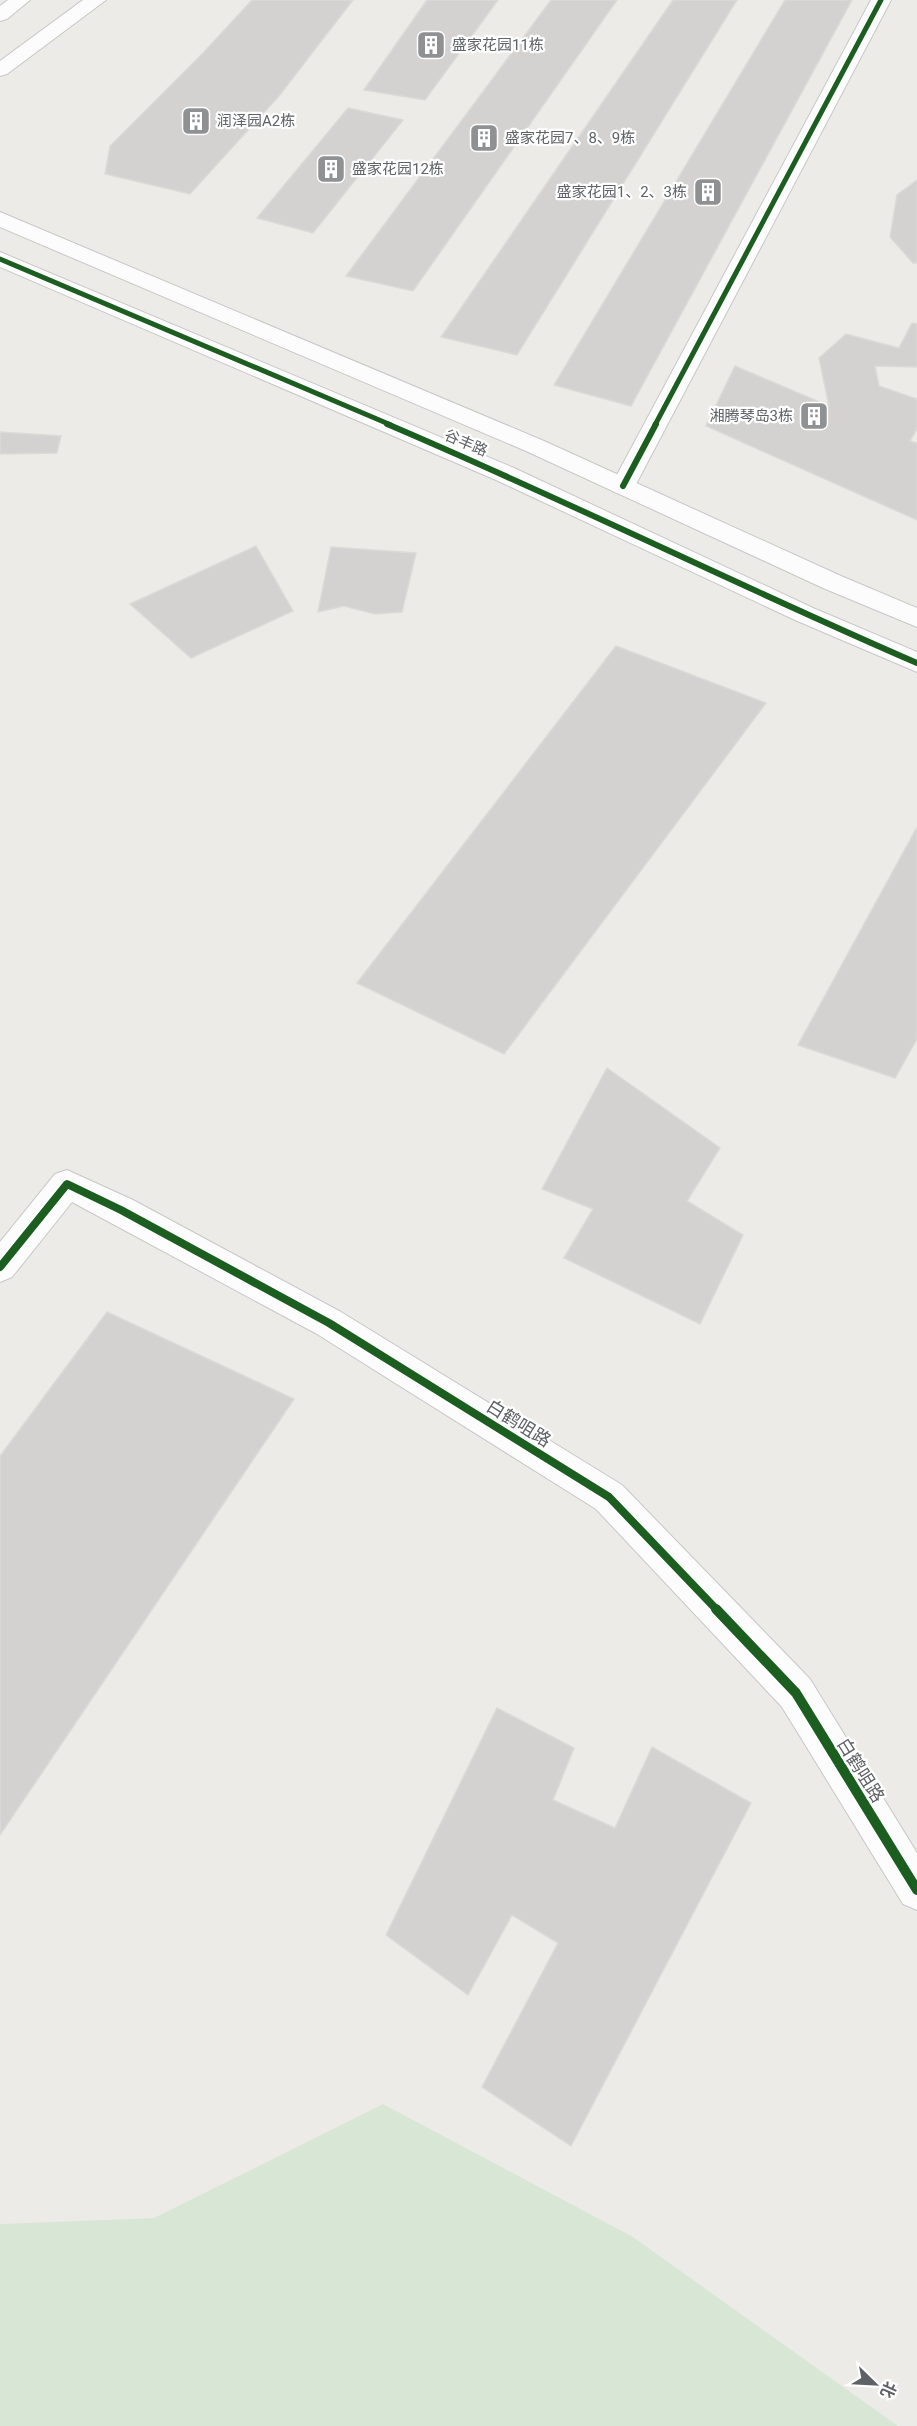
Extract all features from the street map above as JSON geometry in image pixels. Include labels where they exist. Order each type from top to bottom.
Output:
[{"type":"street","points":[[0,15],[20,0]]},
{"type":"street","points":[[0,70],[96,0]]},
{"type":"street","points":[[623,486],[880,0]]},
{"type":"street","name":"谷丰路","points":[[0,219],[535,446],[917,618]]},
{"type":"street","name":"谷丰路","points":[[0,259],[505,474],[804,614],[917,663]]},
{"type":"street","points":[[0,271],[47,279]]},
{"type":"street","name":"白鹤咀路","points":[[0,1267],[67,1184],[121,1209],[329,1323],[609,1497],[795,1693],[917,1890]]},
{"type":"green space","points":[[383,2104],[633,2237],[898,2426],[0,2426],[0,2224],[154,2218]]},
{"type":"building","name":"润泽园A2栋","points":[[252,0],[353,0],[279,96],[190,194],[105,174],[110,146],[203,53]]},
{"type":"building","name":"盛家花园11栋","points":[[427,0],[498,0],[425,100],[364,90]]},
{"type":"building","name":"盛家花园7、8、9栋","points":[[551,0],[617,0],[413,291],[346,276]]},
{"type":"building","points":[[673,0],[737,0],[517,355],[441,337]]},
{"type":"building","name":"盛家花园1、2、3栋","points":[[785,0],[852,0],[631,406],[554,385]]},
{"type":"building","name":"盛家花园12栋","points":[[348,108],[403,120],[313,233],[257,218]]},
{"type":"building","points":[[917,180],[917,263],[913,263],[890,237],[897,195]]},
{"type":"building","name":"湘腾琴岛3栋","points":[[912,323],[917,324],[917,367],[875,366],[879,386],[917,399],[917,429],[910,441],[917,443],[917,520],[706,426],[735,366],[829,406],[819,358],[846,334],[899,348]]},
{"type":"building","points":[[0,432],[61,436],[57,453],[0,454]]},
{"type":"building","points":[[256,546],[293,611],[191,658],[130,604]]},
{"type":"building","points":[[331,547],[416,553],[402,612],[375,614],[344,606],[318,612]]},
{"type":"building","points":[[616,646],[766,703],[504,1054],[357,983]]},
{"type":"building","points":[[917,827],[917,1039],[895,1078],[798,1045]]},
{"type":"building","points":[[607,1068],[720,1148],[687,1201],[743,1235],[700,1324],[564,1258],[593,1209],[542,1189]]},
{"type":"building","points":[[107,1312],[294,1399],[0,1835],[0,1456]]},
{"type":"building","points":[[497,1708],[574,1748],[553,1800],[615,1828],[652,1747],[751,1803],[571,2146],[482,2087],[558,1943],[512,1915],[468,1995],[386,1935]]},
{"type":"cycle path","points":[[623,486],[881,0]]},
{"type":"cycle path","points":[[0,259],[505,474],[804,614],[917,663]]},
{"type":"cycle path","points":[[0,1267],[67,1184],[121,1210],[329,1323],[609,1497],[796,1693],[917,1890]]},
{"type":"place","name":"盛家花园11栋","points":[[431,45]]},
{"type":"place","name":"润泽园A2栋","points":[[196,121]]},
{"type":"place","name":"盛家花园7、8、9栋","points":[[484,138]]},
{"type":"place","name":"盛家花园12栋","points":[[331,169]]},
{"type":"place","name":"盛家花园1、2、3栋","points":[[708,192]]},
{"type":"place","name":"湘腾琴岛3栋","points":[[814,416]]}]
